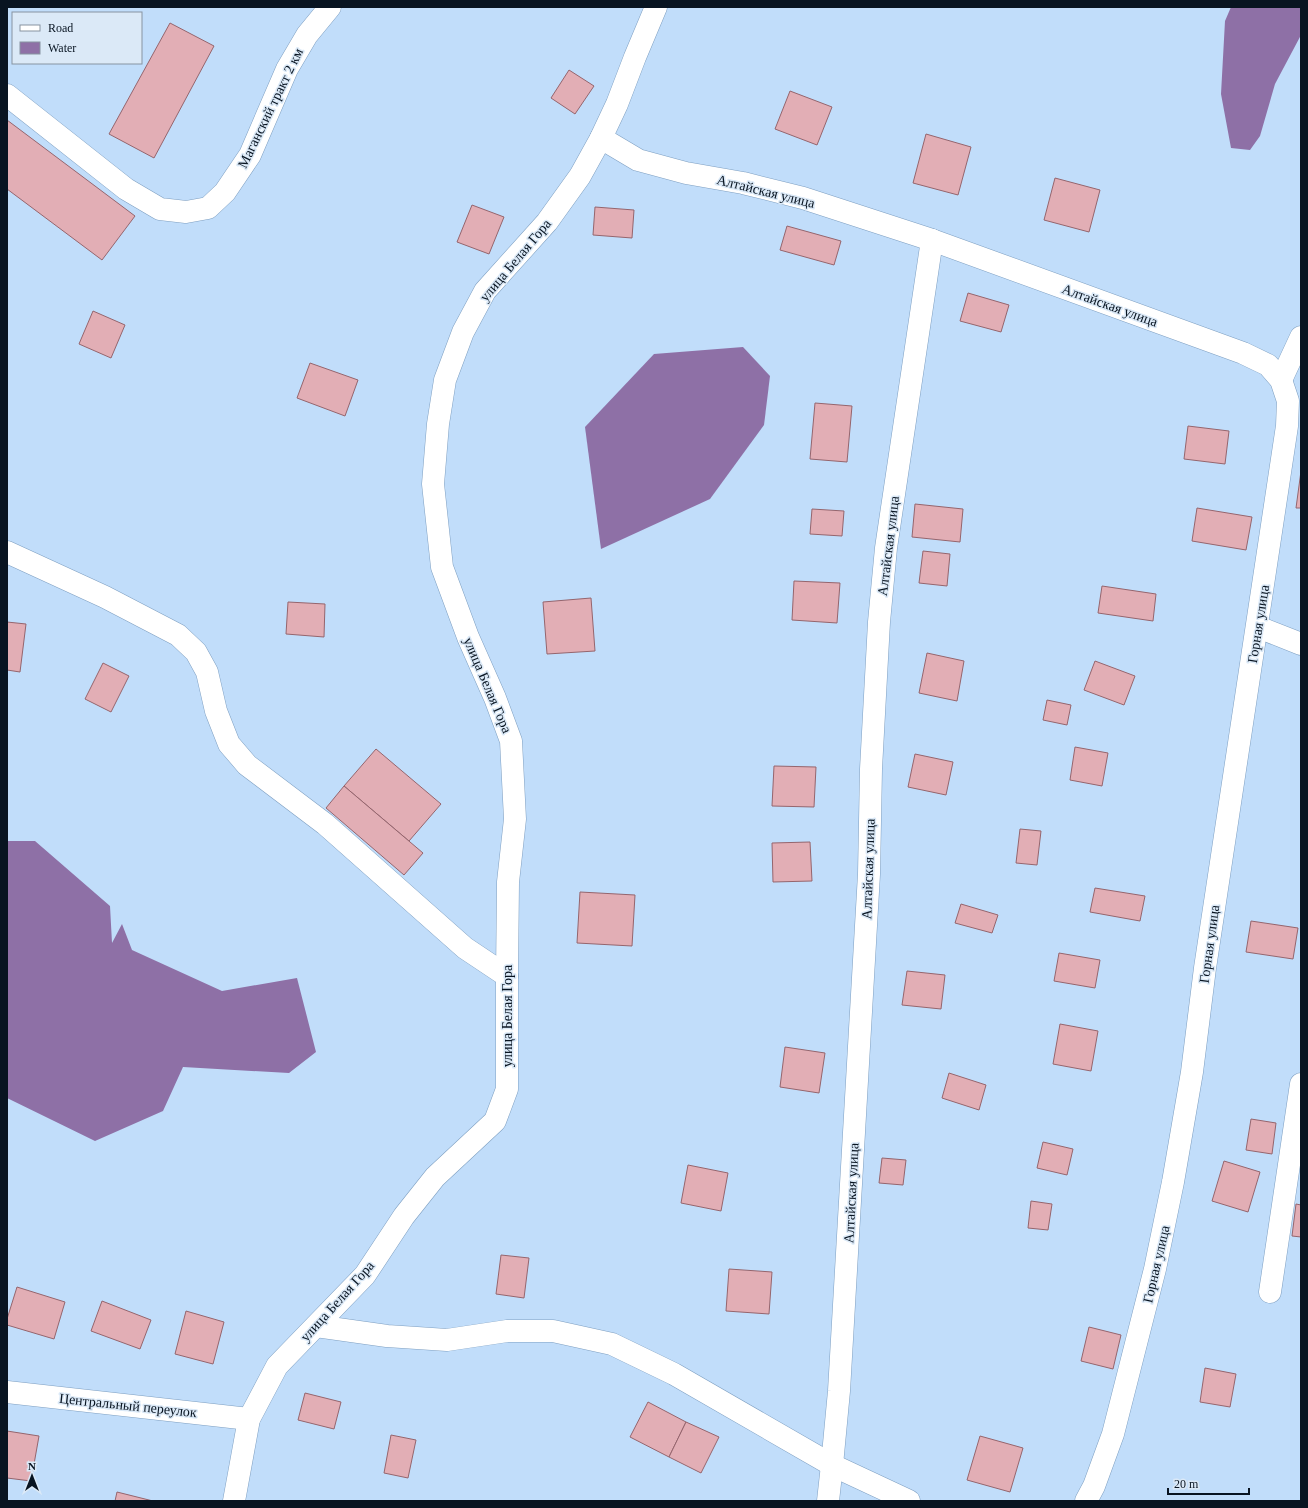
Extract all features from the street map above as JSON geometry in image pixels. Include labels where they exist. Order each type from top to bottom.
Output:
[{"type":"street","name":"Маганский тракт 2 км","points":[[7,95],[126,189],[160,209],[186,212],[208,208],[225,192],[250,155],[287,70],[307,35],[330,7]]},
{"type":"street","name":"улица Белая Гора","points":[[234,1501],[249,1419],[277,1366],[365,1275],[404,1216],[435,1177],[495,1121],[507,1089],[506,976],[508,882],[515,819],[511,740],[495,698],[468,638],[442,567],[433,484],[438,424],[445,380],[463,332],[486,291],[547,222],[580,176],[601,138],[617,104],[656,7]]},
{"type":"street","name":"Алтайская улица","points":[[601,138],[638,160],[803,198],[932,240],[1243,353],[1268,366],[1280,380]]},
{"type":"street","name":"Алтайская улица","points":[[828,1501],[839,1391],[869,874],[871,761],[879,622],[886,548],[932,240]]},
{"type":"street","points":[[1280,380],[1301,337]]},
{"type":"street","name":"Горная улица","points":[[1086,1501],[1094,1486],[1113,1434],[1155,1269],[1173,1182],[1192,1072],[1205,968],[1258,628],[1287,426],[1288,401],[1280,380]]},
{"type":"street","points":[[7,552],[105,597],[178,635],[196,652],[207,672],[216,711],[229,744],[247,765],[325,824],[465,948],[506,976]]},
{"type":"street","points":[[1258,628],[1301,644]]},
{"type":"street","points":[[1270,1292],[1301,1084]]},
{"type":"street","points":[[316,1326],[387,1336],[447,1340],[507,1331],[553,1331],[612,1344],[674,1374],[832,1465],[909,1501]]},
{"type":"street","name":"Центральный переулок","points":[[7,1392],[249,1419]]},
{"type":"water","points":[[1231,7],[1301,7],[1301,35],[1275,84],[1260,136],[1250,150],[1231,148],[1221,94],[1225,21]]},
{"type":"water","points":[[743,347],[770,376],[764,425],[710,499],[601,549],[585,427],[654,354]]},
{"type":"water","points":[[7,841],[35,841],[110,906],[112,943],[122,924],[132,950],[222,991],[297,978],[316,1052],[289,1073],[183,1067],[163,1111],[95,1141],[7,1098]]},
{"type":"building","points":[[170,23],[214,46],[154,158],[109,134]]},
{"type":"building","points":[[569,70],[594,86],[575,114],[551,98]]},
{"type":"building","points":[[790,91],[832,107],[817,145],[775,129]]},
{"type":"building","points":[[7,120],[135,216],[102,260],[7,189]]},
{"type":"building","points":[[926,134],[971,147],[958,195],[913,183]]},
{"type":"building","points":[[1055,178],[1100,190],[1089,232],[1044,220]]},
{"type":"building","points":[[472,205],[504,217],[489,254],[457,242]]},
{"type":"building","points":[[595,207],[634,210],[632,238],[593,235]]},
{"type":"building","points":[[787,226],[841,241],[834,265],[780,250]]},
{"type":"building","points":[[968,293],[1009,305],[1001,332],[960,321]]},
{"type":"building","points":[[93,311],[125,325],[111,358],[79,344]]},
{"type":"building","points":[[310,363],[358,380],[345,416],[297,398]]},
{"type":"building","points":[[815,403],[852,406],[847,462],[810,459]]},
{"type":"building","points":[[1188,426],[1229,431],[1225,464],[1184,459]]},
{"type":"building","points":[[1301,471],[1301,508],[1296,508]]},
{"type":"building","points":[[915,504],[963,509],[960,542],[912,537]]},
{"type":"building","points":[[1197,508],[1252,517],[1246,550],[1192,541]]},
{"type":"building","points":[[812,509],[844,511],[842,536],[810,534]]},
{"type":"building","points":[[923,551],[950,554],[947,586],[919,583]]},
{"type":"building","points":[[794,581],[840,583],[837,623],[792,620]]},
{"type":"building","points":[[1102,586],[1156,594],[1153,621],[1098,613]]},
{"type":"building","points":[[591,598],[595,651],[547,654],[543,602]]},
{"type":"building","points":[[288,602],[325,604],[324,637],[286,634]]},
{"type":"building","points":[[7,622],[26,624],[20,672],[7,670]]},
{"type":"building","points":[[927,653],[964,661],[957,701],[919,693]]},
{"type":"building","points":[[1095,661],[1135,676],[1124,705],[1084,690]]},
{"type":"building","points":[[103,663],[129,676],[111,712],[85,699]]},
{"type":"building","points":[[1047,700],[1071,705],[1067,725],[1043,720]]},
{"type":"building","points":[[1075,747],[1108,753],[1102,786],[1070,780]]},
{"type":"building","points":[[376,749],[441,804],[409,841],[344,786]]},
{"type":"building","points":[[915,754],[953,762],[946,795],[908,787]]},
{"type":"building","points":[[774,766],[816,767],[814,807],[772,806]]},
{"type":"building","points":[[344,786],[423,853],[404,875],[326,808]]},
{"type":"building","points":[[1020,829],[1041,831],[1037,865],[1016,863]]},
{"type":"building","points":[[810,842],[812,881],[773,882],[772,843]]},
{"type":"building","points":[[1095,888],[1145,896],[1140,921],[1090,912]]},
{"type":"building","points":[[580,892],[635,895],[632,946],[577,943]]},
{"type":"building","points":[[961,904],[998,915],[992,933],[955,923]]},
{"type":"building","points":[[1251,921],[1298,928],[1293,959],[1246,952]]},
{"type":"building","points":[[1059,953],[1100,960],[1095,988],[1054,981]]},
{"type":"building","points":[[907,971],[945,975],[941,1009],[902,1005]]},
{"type":"building","points":[[1060,1024],[1098,1031],[1091,1071],[1053,1064]]},
{"type":"building","points":[[785,1047],[825,1053],[819,1093],[780,1087]]},
{"type":"building","points":[[949,1073],[986,1085],[979,1110],[942,1098]]},
{"type":"building","points":[[1251,1119],[1276,1123],[1272,1154],[1246,1150]]},
{"type":"building","points":[[1043,1142],[1073,1149],[1067,1175],[1037,1168]]},
{"type":"building","points":[[882,1158],[906,1160],[903,1185],[879,1183]]},
{"type":"building","points":[[1224,1161],[1260,1172],[1248,1212],[1212,1201]]},
{"type":"building","points":[[688,1165],[728,1173],[721,1211],[681,1203]]},
{"type":"building","points":[[1031,1201],[1052,1204],[1048,1230],[1028,1228]]},
{"type":"building","points":[[1296,1204],[1301,1205],[1301,1237],[1292,1236]]},
{"type":"building","points":[[501,1255],[529,1258],[524,1298],[496,1294]]},
{"type":"building","points":[[729,1269],[772,1272],[769,1314],[726,1311]]},
{"type":"building","points":[[17,1287],[65,1302],[54,1339],[7,1325],[7,1319]]},
{"type":"building","points":[[102,1301],[151,1320],[140,1349],[91,1331]]},
{"type":"building","points":[[186,1311],[224,1322],[213,1364],[175,1354]]},
{"type":"building","points":[[1089,1327],[1121,1335],[1113,1369],[1081,1361]]},
{"type":"building","points":[[1205,1368],[1236,1374],[1230,1407],[1200,1402]]},
{"type":"building","points":[[305,1393],[341,1402],[334,1429],[298,1420]]},
{"type":"building","points":[[648,1402],[686,1422],[669,1457],[630,1437]]},
{"type":"building","points":[[686,1422],[719,1437],[701,1473],[669,1457]]},
{"type":"building","points":[[7,1431],[39,1436],[31,1481],[7,1478]]},
{"type":"building","points":[[391,1435],[416,1440],[408,1478],[384,1473]]},
{"type":"building","points":[[980,1436],[1023,1448],[1010,1492],[967,1480]]},
{"type":"building","points":[[117,1492],[153,1501],[115,1501]]}]
